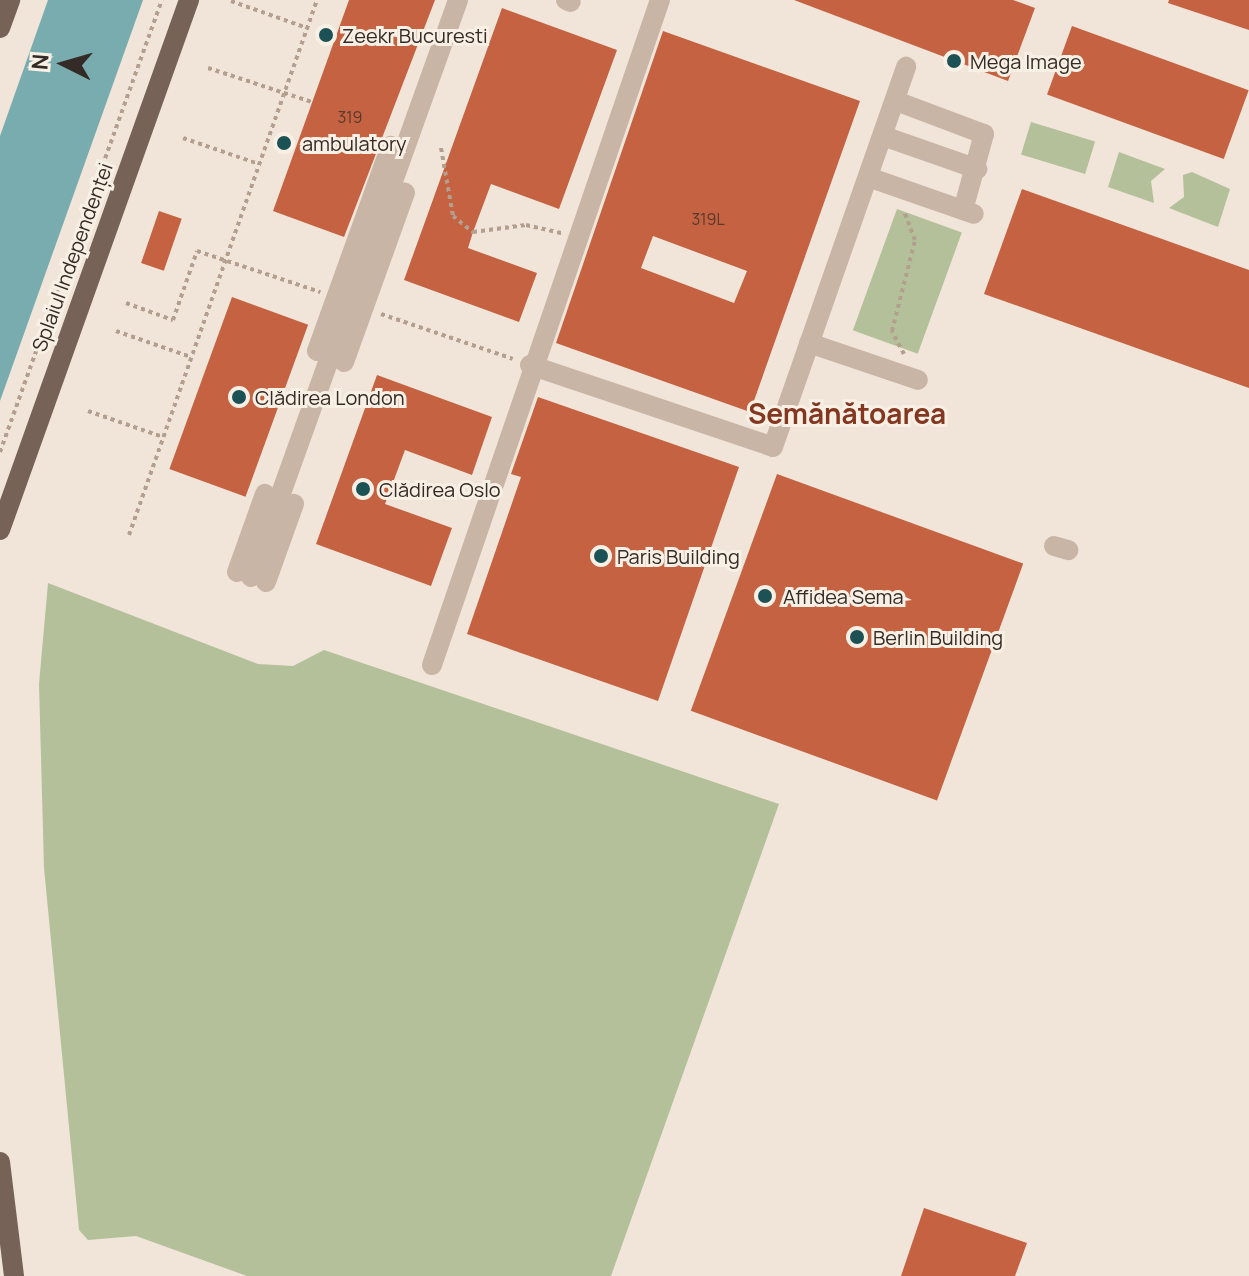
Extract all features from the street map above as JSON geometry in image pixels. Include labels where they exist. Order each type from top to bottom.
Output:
[{"type":"main road","points":[[0,28],[10,0]]},
{"type":"main road","name":"Splaiul Independenței","points":[[0,530],[189,0]]},
{"type":"main road","points":[[0,1162],[14,1276]]},
{"type":"lane","points":[[434,29],[444,0]]},
{"type":"lane","points":[[251,577],[458,0]]},
{"type":"lane","points":[[459,39],[473,0]]},
{"type":"lane","points":[[432,665],[530,365],[660,0]]},
{"type":"lane","points":[[530,365],[773,447],[906,67]]},
{"type":"lane","points":[[868,177],[969,212],[977,169],[987,141],[980,130],[896,101]]},
{"type":"lane","points":[[883,136],[977,169]]},
{"type":"lane","points":[[317,351],[391,146]]},
{"type":"lane","points":[[344,362],[418,156]]},
{"type":"lane","points":[[809,343],[918,380]]},
{"type":"lane","points":[[251,577],[265,494]]},
{"type":"lane","points":[[251,577],[294,504]]},
{"type":"path","points":[[0,452],[162,0]]},
{"type":"path","points":[[129,535],[317,0]]},
{"type":"path","points":[[231,1],[307,28]]},
{"type":"path","points":[[208,68],[312,102]]},
{"type":"path","points":[[183,138],[259,164]]},
{"type":"path","points":[[441,148],[453,216],[473,232],[526,225],[575,239]]},
{"type":"path","points":[[906,190],[901,205],[915,240],[892,331],[918,380]]},
{"type":"path","points":[[126,303],[173,320],[197,251],[336,298]]},
{"type":"path","points":[[365,308],[530,365]]},
{"type":"path","points":[[116,331],[191,357]]},
{"type":"path","points":[[88,411],[163,437]]},
{"type":"green space","points":[[1031,122],[1095,142],[1085,174],[1021,155]]},
{"type":"green space","points":[[1119,152],[1165,169],[1151,181],[1154,203],[1108,187]]},
{"type":"green space","points":[[1192,172],[1230,189],[1218,227],[1169,208],[1184,197],[1183,175]]},
{"type":"green space","points":[[897,209],[962,233],[918,354],[853,330]]},
{"type":"green space","points":[[48,583],[258,664],[293,666],[324,650],[779,804],[611,1276],[247,1276],[136,1236],[88,1240],[79,1230],[44,868],[39,684]]},
{"type":"water","points":[[48,0],[143,0],[0,401],[0,136]]},
{"type":"building","points":[[349,0],[435,0],[344,237],[273,211]]},
{"type":"building","points":[[794,0],[1013,0],[1035,8],[1008,81]]},
{"type":"building","points":[[1169,0],[1249,0],[1249,30],[1168,3]]},
{"type":"building","points":[[502,8],[617,50],[559,209],[491,184],[473,232],[468,248],[537,273],[519,322],[404,280]]},
{"type":"building","points":[[1072,26],[1249,90],[1224,159],[1047,95]]},
{"type":"building","points":[[663,31],[860,101],[750,412],[556,343]],"holes":[[[653,236],[747,271],[734,303],[641,268]]]},
{"type":"building","points":[[1022,189],[1249,270],[1249,388],[984,294]]},
{"type":"building","points":[[159,211],[182,219],[164,271],[141,263]]},
{"type":"building","name":"Clădirea London","points":[[232,297],[308,325],[246,497],[169,469]]},
{"type":"building","name":"Clădirea Oslo","points":[[377,375],[492,417],[472,475],[405,450],[385,504],[452,528],[431,586],[316,544]]},
{"type":"building","name":"Paris Building","points":[[538,397],[739,467],[658,701],[467,634],[521,477],[511,474]]},
{"type":"building","name":"Berlin Building","points":[[777,474],[1023,564],[937,800],[691,711]]},
{"type":"building","points":[[924,1208],[1027,1243],[1015,1276],[901,1276]]},
{"type":"place","name":"Zeekr Bucuresti","points":[[326,35]]},
{"type":"place","name":"Mega Image","points":[[954,61]]},
{"type":"place","name":"ambulatory","points":[[284,143]]},
{"type":"place","name":"Clădirea London","points":[[239,397]]},
{"type":"place","name":"Clădirea Oslo","points":[[363,489]]},
{"type":"place","name":"Paris Building","points":[[601,556]]},
{"type":"place","name":"Affidea Sema","points":[[765,596]]},
{"type":"place","name":"Berlin Building","points":[[857,637]]},
{"type":"district","name":"Semănătoarea","points":[[847,413]]}]
